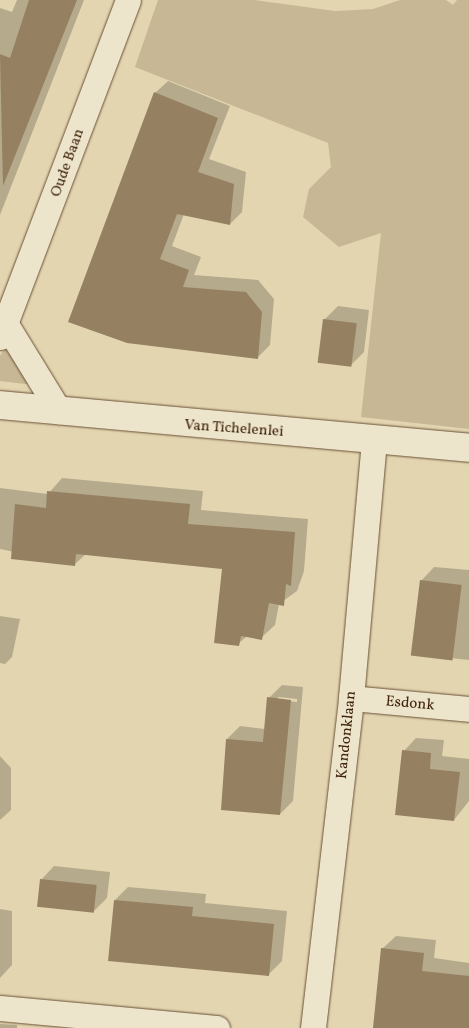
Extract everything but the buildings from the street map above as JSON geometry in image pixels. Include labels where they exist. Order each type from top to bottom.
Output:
[{"type":"street","name":"Oude Baan","points":[[59,411],[4,332],[128,0]]},
{"type":"street","name":"Van Tichelenlei","points":[[0,405],[374,441],[469,448]]},
{"type":"street","name":"Kandonklaan","points":[[313,1028],[351,698],[374,441]]},
{"type":"street","name":"Esdonk","points":[[351,698],[469,709]]},
{"type":"street","points":[[0,1008],[217,1028]]},
{"type":"shaded area","points":[[158,0],[254,0],[335,11],[373,9],[400,0],[446,0],[453,5],[457,0],[469,0],[469,429],[361,417],[381,233],[339,247],[303,217],[309,189],[331,167],[328,143],[135,67]]},
{"type":"shaded area","points":[[5,348],[34,385],[0,381],[0,356]]}]
